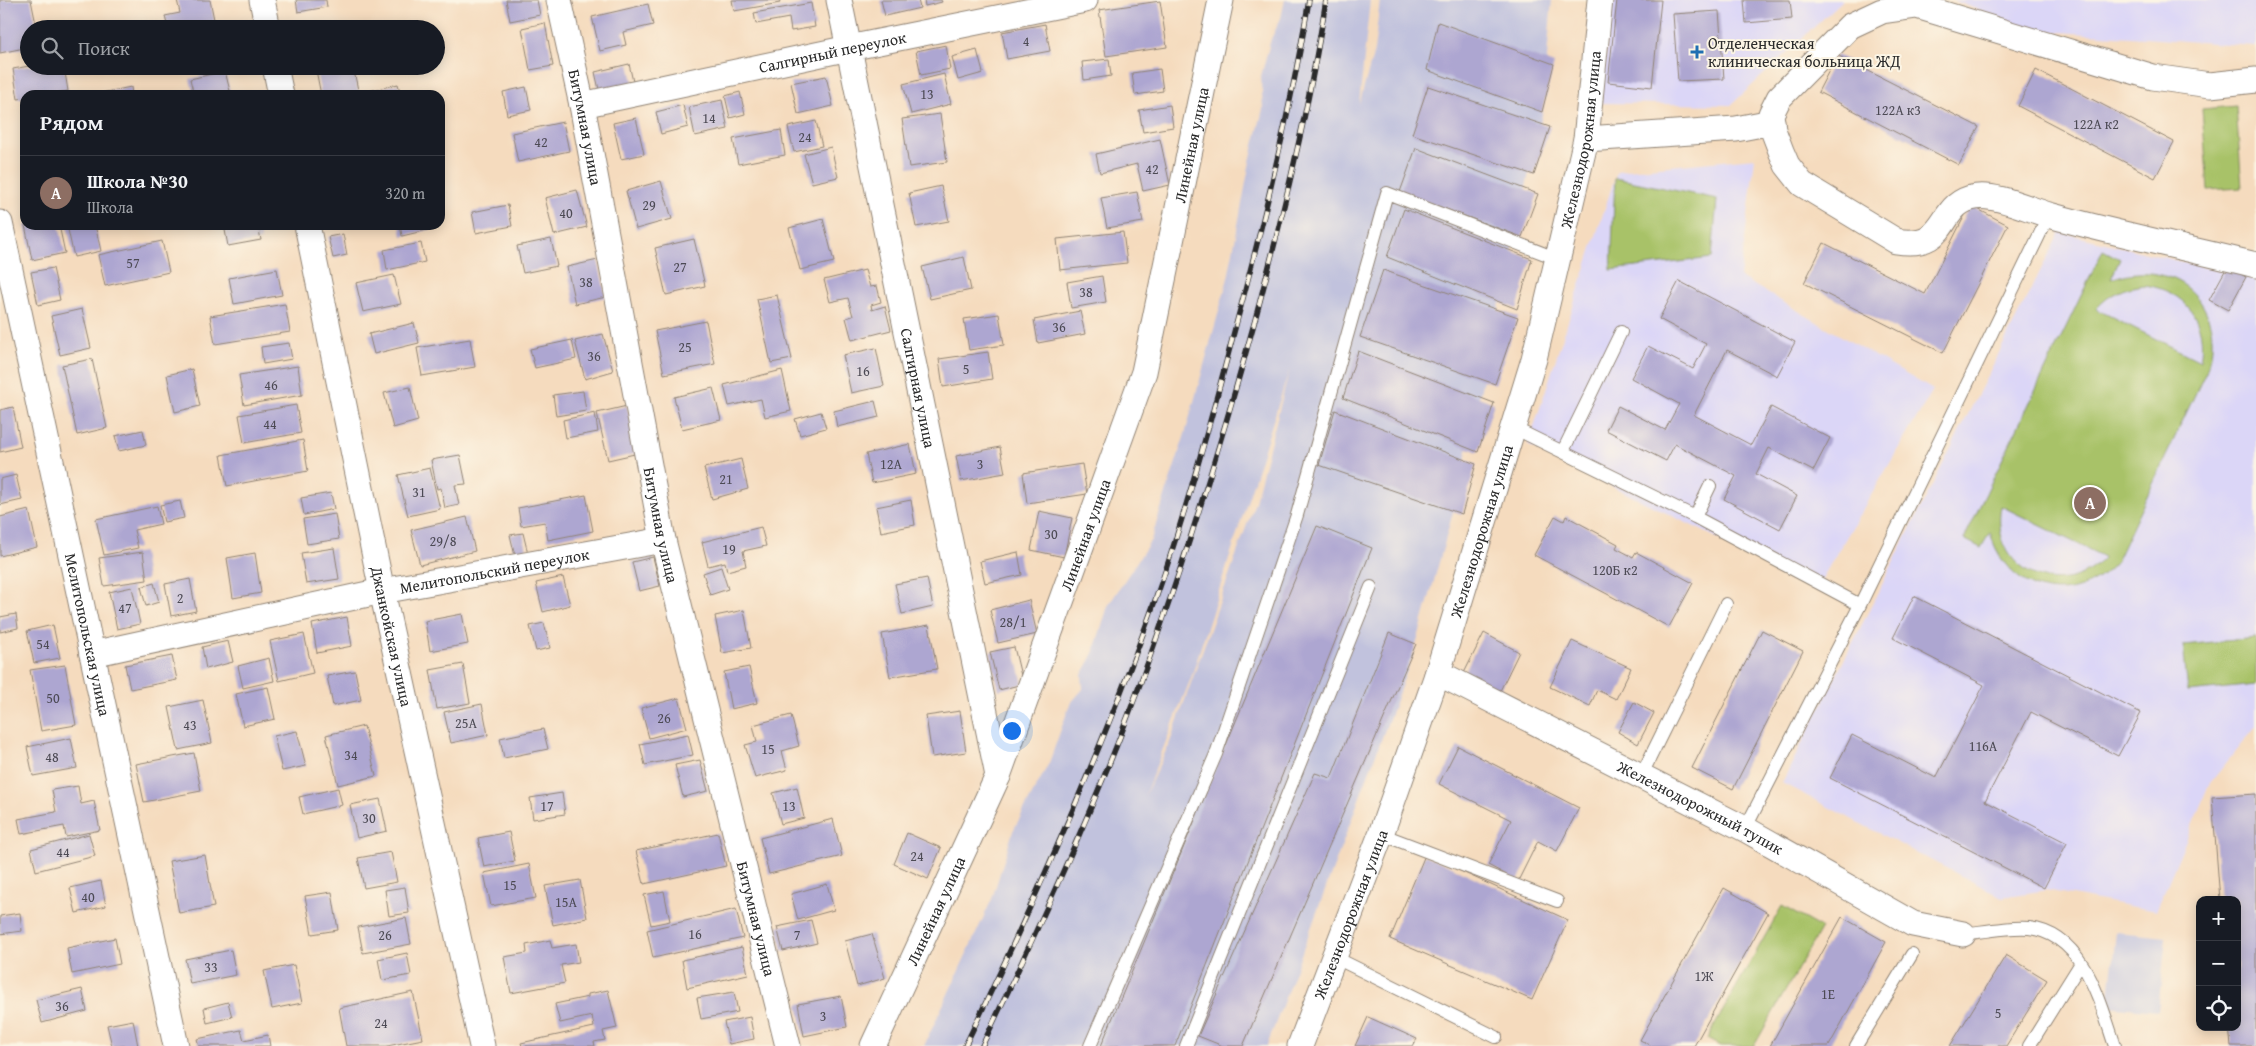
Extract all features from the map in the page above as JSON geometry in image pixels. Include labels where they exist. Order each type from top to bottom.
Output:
[{"type":"street","points":[[262,0],[266,20]]},
{"type":"street","name":"Битумная улица","points":[[559,0],[582,105],[663,540],[788,1046]]},
{"type":"street","name":"Салгирная улица","points":[[839,0],[998,776]]},
{"type":"street","name":"Салгирный переулок","points":[[582,105],[1085,0]]},
{"type":"street","name":"Линейная улица","points":[[872,1046],[998,776],[1144,372],[1221,0]]},
{"type":"street","name":"Железнодорожная улица","points":[[1300,1046],[1381,834],[1437,675],[1534,359],[1586,139],[1600,0]]},
{"type":"street","points":[[2256,80],[2210,85],[2153,77],[1917,6],[1882,11],[1850,26],[1779,98],[1771,114],[1778,144],[1787,165],[1802,184],[1896,241],[1910,243],[1924,241],[1937,234],[1952,209],[1962,201],[1976,197],[1989,197],[2049,215],[2256,265]]},
{"type":"street","points":[[277,75],[280,90]]},
{"type":"street","points":[[1586,139],[1736,130],[1772,122]]},
{"type":"street","name":"Мелитопольская улица","points":[[0,223],[176,1046]]},
{"type":"street","name":"Джанкойская улица","points":[[308,230],[382,591],[482,1046]]},
{"type":"street","name":"Мелитопольский переулок","points":[[92,654],[382,591],[663,540]]},
{"type":"street","name":"Железнодорожный тупик","points":[[1437,675],[1450,679],[1745,829],[1913,924],[1963,934]]},
{"type":"lane","points":[[1090,1046],[1216,754],[1297,515],[1387,193],[1558,259]]},
{"type":"lane","points":[[1745,829],[1860,604],[2049,215]]},
{"type":"lane","points":[[1563,451],[1621,332]]},
{"type":"lane","points":[[1514,428],[1695,517],[1860,604]]},
{"type":"lane","points":[[1695,517],[1710,486]]},
{"type":"lane","points":[[1186,1046],[1372,587]]},
{"type":"lane","points":[[1641,776],[1726,604]]},
{"type":"lane","points":[[1381,834],[1557,901]]},
{"type":"lane","points":[[1963,934],[2029,928],[2061,939],[2081,963],[2101,1003],[2114,1046]]},
{"type":"lane","points":[[1856,1046],[1912,954]]},
{"type":"lane","points":[[1334,957],[1496,1037]]},
{"type":"lane","points":[[2030,1046],[2081,963]]},
{"type":"shaded area","points":[[1285,0],[1370,0],[1359,105],[1374,51],[1380,0],[1552,0],[1542,115],[1455,505],[1415,649],[1267,1046],[924,1046],[992,899],[1013,831],[1049,763],[1070,704],[1083,689],[1082,675],[1092,657],[1108,606],[1151,540],[1185,434],[1228,278],[1250,161],[1263,109],[1261,76],[1271,39],[1281,18]],"holes":[[[1290,368],[1255,502],[1170,742],[1144,797],[1191,678]]]},
{"type":"shaded area","name":"Отделенческая клиническая больница ЖД","points":[[1611,0],[1843,0],[1731,105],[1601,103]]},
{"type":"shaded area","points":[[1952,0],[2256,0],[2256,46],[2032,30]]},
{"type":"shaded area","points":[[1755,158],[1740,277],[1933,390],[1817,587],[1528,445],[1617,171]]},
{"type":"shaded area","points":[[2060,232],[2256,280],[2256,726],[2210,783],[2156,911],[2046,890],[2002,897],[1782,783]]},
{"type":"shaded area","points":[[2116,932],[2166,937],[2158,1011],[2108,1006]]},
{"type":"green space","points":[[2236,106],[2242,188],[2208,190],[2202,109]]},
{"type":"green space","points":[[1615,178],[1717,199],[1712,258],[1611,270]]},
{"type":"green space","points":[[2103,250],[2120,259],[2111,279],[2133,273],[2154,274],[2173,279],[2189,289],[2201,303],[2209,321],[2212,342],[2209,365],[2116,562],[2099,578],[2080,587],[2061,591],[2043,589],[2026,582],[2010,570],[1998,553],[1990,532],[1981,548],[1964,539]],"holes":[[[2145,285],[2159,288],[2172,294],[2190,310],[2197,321],[2200,333],[2202,346],[2200,361],[2096,309],[2106,299],[2118,292],[2130,287]],[[2001,506],[2104,557],[2104,558],[2086,572],[2068,579],[2049,579],[2031,574],[2017,563],[2006,548],[2000,529]]]},
{"type":"green space","points":[[2256,638],[2256,685],[2188,692],[2183,645]]},
{"type":"green space","points":[[1782,906],[1821,928],[1754,1046],[1720,1046],[1707,1039]]},
{"type":"building","points":[[0,0],[31,0],[35,20],[20,20],[20,49],[0,53]]},
{"type":"building","points":[[177,0],[210,0],[214,20],[166,20],[165,16],[180,13]]},
{"type":"building","points":[[296,0],[326,0],[327,7],[298,12]]},
{"type":"building","points":[[506,0],[537,0],[540,15],[510,21]]},
{"type":"building","points":[[732,0],[779,0],[780,3],[734,11]]},
{"type":"building","points":[[881,0],[918,0],[920,8],[885,16]]},
{"type":"building","points":[[924,0],[941,0],[942,2],[925,6]]},
{"type":"building","points":[[1617,0],[1661,0],[1652,87],[1608,82]]},
{"type":"building","points":[[1744,0],[1790,0],[1792,19],[1746,23]]},
{"type":"building","points":[[1160,1],[1167,47],[1106,56],[1099,10]]},
{"type":"building","points":[[811,3],[815,27],[791,31],[789,18],[756,24],[754,13]]},
{"type":"building","points":[[648,4],[653,25],[623,32],[626,45],[600,51],[592,17]]},
{"type":"building","points":[[1719,11],[1724,79],[1678,81],[1673,14]]},
{"type":"building","points":[[1438,22],[1554,64],[1542,112],[1427,70]]},
{"type":"building","points":[[545,23],[553,66],[530,70],[522,28]]},
{"type":"building","points":[[1045,24],[1050,51],[1007,59],[1002,32]]},
{"type":"building","points":[[946,45],[950,69],[921,75],[916,51]]},
{"type":"building","points":[[977,50],[983,73],[958,80],[952,57]]},
{"type":"building","points":[[1837,55],[1979,127],[1959,165],[1818,92]]},
{"type":"building","points":[[1109,59],[1111,76],[1084,80],[1082,62]]},
{"type":"building","points":[[629,64],[634,86],[600,94],[595,72]]},
{"type":"building","points":[[20,68],[20,75],[65,75],[68,90],[20,90],[20,99],[18,99],[13,69]]},
{"type":"building","points":[[1160,69],[1163,91],[1135,95],[1132,73]]},
{"type":"building","points":[[2036,70],[2174,142],[2155,178],[2018,106]]},
{"type":"building","points":[[944,74],[951,104],[911,114],[903,84]]},
{"type":"building","points":[[208,75],[226,75],[230,90],[193,90],[190,79]]},
{"type":"building","points":[[317,75],[355,75],[358,90],[320,90]]},
{"type":"building","points":[[826,76],[833,106],[798,114],[791,83]]},
{"type":"building","points":[[398,84],[400,90],[373,90]]},
{"type":"building","points":[[1428,86],[1550,127],[1534,175],[1412,134]]},
{"type":"building","points":[[131,87],[131,90],[116,90]]},
{"type":"building","points":[[526,87],[531,110],[507,115],[503,92]]},
{"type":"building","points":[[740,92],[745,114],[730,118],[725,96]]},
{"type":"building","points":[[722,100],[728,129],[695,136],[689,107]]},
{"type":"building","points":[[683,105],[688,127],[661,134],[656,112]]},
{"type":"building","points":[[1170,105],[1173,127],[1143,132],[1139,110]]},
{"type":"building","points":[[940,114],[947,162],[909,167],[902,119]]},
{"type":"building","points":[[636,118],[644,154],[621,159],[613,123]]},
{"type":"building","points":[[816,121],[822,146],[794,152],[788,127]]},
{"type":"building","points":[[563,122],[569,151],[518,162],[512,133]]},
{"type":"building","points":[[781,130],[785,155],[738,164],[733,139]]},
{"type":"building","points":[[1160,139],[1170,185],[1143,191],[1137,164],[1100,173],[1096,154]]},
{"type":"building","points":[[831,147],[838,177],[812,183],[804,154]]},
{"type":"building","points":[[1416,148],[1538,194],[1522,237],[1400,192]]},
{"type":"building","points":[[661,181],[672,219],[636,229],[626,191]]},
{"type":"building","points":[[941,186],[949,221],[916,227],[909,193]]},
{"type":"building","points":[[577,190],[587,227],[554,235],[545,198]]},
{"type":"building","points":[[1137,192],[1143,222],[1107,228],[1101,198]]},
{"type":"building","points":[[508,205],[512,226],[476,233],[472,212]]},
{"type":"building","points":[[1970,205],[2008,225],[1943,353],[1804,283],[1824,243],[1925,294]]},
{"type":"building","points":[[1404,209],[1532,259],[1517,309],[1387,257]]},
{"type":"building","points":[[823,219],[834,262],[800,270],[789,228]]},
{"type":"building","points":[[26,230],[60,230],[65,253],[32,260]]},
{"type":"building","points":[[68,230],[96,230],[101,251],[74,257]]},
{"type":"building","points":[[225,230],[259,230],[261,240],[228,246]]},
{"type":"building","points":[[401,230],[427,230],[402,236]]},
{"type":"building","points":[[1123,232],[1127,263],[1060,270],[1057,239]]},
{"type":"building","points":[[343,234],[347,255],[333,258],[328,237]]},
{"type":"building","points":[[551,239],[557,266],[523,273],[517,246]]},
{"type":"building","points":[[694,239],[705,286],[666,295],[655,248]]},
{"type":"building","points":[[162,241],[169,272],[105,286],[98,255]]},
{"type":"building","points":[[421,243],[425,262],[387,270],[384,250]]},
{"type":"building","points":[[964,257],[971,290],[930,299],[922,267]]},
{"type":"building","points":[[598,260],[606,297],[575,304],[567,267]]},
{"type":"building","points":[[2227,267],[2246,277],[2228,310],[2209,300]]},
{"type":"building","points":[[53,268],[60,300],[38,305],[31,272]]},
{"type":"building","points":[[277,269],[282,295],[234,304],[229,278]]},
{"type":"building","points":[[865,270],[870,287],[877,286],[881,302],[871,305],[872,310],[885,306],[891,330],[852,340],[846,318],[853,316],[848,298],[830,302],[824,280]]},
{"type":"building","points":[[1383,270],[1518,317],[1495,384],[1360,337]]},
{"type":"building","points":[[394,275],[401,304],[363,312],[356,283]]},
{"type":"building","points":[[1102,276],[1106,302],[1071,308],[1067,282]]},
{"type":"building","points":[[1679,281],[1795,342],[1777,376],[1727,350],[1694,415],[1751,445],[1771,407],[1830,438],[1813,471],[1769,448],[1756,474],[1797,496],[1780,529],[1724,499],[1736,476],[1675,444],[1666,461],[1606,430],[1618,406],[1665,430],[1679,404],[1631,378],[1648,346],[1693,369],[1706,344],[1659,319]]},
{"type":"building","points":[[777,295],[792,359],[771,363],[757,299]]},
{"type":"building","points":[[285,304],[290,332],[215,344],[210,316]]},
{"type":"building","points":[[82,309],[91,348],[60,355],[51,316]]},
{"type":"building","points":[[1080,311],[1085,334],[1038,343],[1034,320]]},
{"type":"building","points":[[999,314],[1004,345],[969,350],[964,319]]},
{"type":"building","points":[[706,321],[715,364],[664,374],[655,331]]},
{"type":"building","points":[[414,323],[419,343],[374,354],[369,334]]},
{"type":"building","points":[[603,334],[613,371],[585,379],[575,341]]},
{"type":"building","points":[[470,339],[475,367],[422,376],[417,348]]},
{"type":"building","points":[[572,340],[576,359],[535,368],[530,349]]},
{"type":"building","points":[[289,343],[292,359],[263,364],[261,347]]},
{"type":"building","points":[[876,348],[884,386],[851,393],[843,355]]},
{"type":"building","points":[[1358,351],[1494,403],[1478,452],[1343,398]]},
{"type":"building","points":[[988,352],[992,379],[943,387],[939,359]]},
{"type":"building","points":[[92,359],[107,428],[77,435],[62,365]]},
{"type":"building","points":[[298,366],[302,395],[244,405],[239,375]]},
{"type":"building","points":[[192,369],[200,406],[175,412],[167,375]]},
{"type":"building","points":[[782,370],[791,411],[765,417],[761,399],[729,406],[724,385]]},
{"type":"building","points":[[410,387],[418,421],[393,428],[384,393]]},
{"type":"building","points":[[713,388],[721,420],[682,429],[674,397]]},
{"type":"building","points":[[583,391],[586,411],[556,416],[553,395]]},
{"type":"building","points":[[875,401],[879,417],[837,427],[834,411]]},
{"type":"building","points":[[296,405],[301,433],[244,443],[239,415]]},
{"type":"building","points":[[627,406],[639,453],[608,460],[597,413]]},
{"type":"building","points":[[13,407],[21,447],[0,452],[0,410]]},
{"type":"building","points":[[1335,410],[1476,464],[1462,514],[1319,465]]},
{"type":"building","points":[[821,412],[826,428],[800,435],[795,419]]},
{"type":"building","points":[[595,413],[598,432],[566,438],[563,420]]},
{"type":"building","points":[[143,430],[146,445],[119,451],[115,436]]},
{"type":"building","points":[[303,440],[308,471],[227,486],[221,455]]},
{"type":"building","points":[[910,444],[916,474],[872,483],[866,454]]},
{"type":"building","points":[[1000,447],[1005,473],[961,481],[956,456]]},
{"type":"building","points":[[460,455],[466,484],[455,485],[459,505],[445,508],[441,488],[437,489],[431,460]]},
{"type":"building","points":[[741,459],[748,489],[712,499],[704,468]]},
{"type":"building","points":[[1082,464],[1087,494],[1027,503],[1023,473]]},
{"type":"building","points":[[430,468],[440,509],[408,516],[398,475]]},
{"type":"building","points":[[16,475],[22,500],[0,505],[0,479]]},
{"type":"building","points":[[331,493],[334,509],[304,515],[301,498]]},
{"type":"building","points":[[586,495],[593,531],[548,540],[545,522],[521,526],[518,508]]},
{"type":"building","points":[[911,500],[915,525],[881,532],[876,507]]},
{"type":"building","points":[[180,501],[184,518],[164,522],[160,505]]},
{"type":"building","points":[[157,506],[161,524],[134,530],[138,548],[104,555],[96,519]]},
{"type":"building","points":[[29,510],[37,547],[0,556],[0,517]]},
{"type":"building","points":[[1039,511],[1072,518],[1064,557],[1031,550]]},
{"type":"building","points":[[335,514],[339,539],[307,544],[303,519]]},
{"type":"building","points":[[1555,516],[1564,521],[1566,516],[1618,544],[1616,548],[1633,557],[1636,552],[1693,583],[1669,627],[1534,555]]},
{"type":"building","points":[[467,517],[475,551],[420,565],[411,530]]},
{"type":"building","points":[[1317,526],[1372,548],[1175,1046],[1101,1046]]},
{"type":"building","points":[[761,527],[766,546],[743,551],[746,566],[727,571],[725,562],[708,566],[702,542]]},
{"type":"building","points":[[523,533],[529,558],[516,560],[510,535]]},
{"type":"building","points":[[334,548],[339,579],[306,584],[301,553]]},
{"type":"building","points":[[143,552],[147,580],[104,586],[99,558]]},
{"type":"building","points":[[1018,552],[1022,575],[985,583],[980,561]]},
{"type":"building","points":[[255,553],[261,593],[233,598],[227,558]]},
{"type":"building","points":[[653,557],[660,586],[639,591],[632,562]]},
{"type":"building","points":[[721,567],[728,589],[710,595],[703,573]]},
{"type":"building","points":[[563,577],[570,605],[543,612],[536,583]]},
{"type":"building","points":[[927,578],[933,607],[902,614],[895,584]]},
{"type":"building","points":[[190,579],[196,611],[171,616],[165,584]]},
{"type":"building","points":[[154,583],[159,602],[146,606],[141,587]]},
{"type":"building","points":[[132,587],[140,624],[117,629],[109,592]]},
{"type":"building","points":[[1914,596],[2141,713],[2118,756],[2031,712],[1985,801],[2067,843],[2044,888],[1830,778],[1852,735],[1936,778],[1984,685],[1893,638]]},
{"type":"building","points":[[1029,600],[1037,634],[998,643],[990,610]]},
{"type":"building","points":[[744,610],[751,648],[722,653],[715,616]]},
{"type":"building","points":[[16,614],[18,628],[0,632],[0,617]]},
{"type":"building","points":[[462,614],[468,644],[430,651],[425,621]]},
{"type":"building","points":[[347,617],[352,646],[317,653],[312,624]]},
{"type":"building","points":[[544,623],[550,648],[536,651],[530,626]]},
{"type":"building","points":[[53,625],[60,658],[34,663],[27,631]]},
{"type":"building","points":[[929,625],[937,669],[890,677],[882,634]]},
{"type":"building","points":[[1762,630],[1803,651],[1733,789],[1692,768]]},
{"type":"building","points":[[1389,633],[1416,644],[1243,1046],[1223,1046],[1198,1036],[1315,773],[1331,778]]},
{"type":"building","points":[[1484,633],[1519,652],[1499,693],[1463,675]]},
{"type":"building","points":[[304,634],[313,673],[279,681],[270,641]]},
{"type":"building","points":[[228,641],[233,662],[206,669],[202,647]]},
{"type":"building","points":[[1572,641],[1631,668],[1616,699],[1597,690],[1590,706],[1550,687]]},
{"type":"building","points":[[1014,647],[1023,684],[999,690],[990,652]]},
{"type":"building","points":[[172,656],[177,680],[130,689],[125,665]]},
{"type":"building","points":[[269,658],[274,681],[243,688],[238,666]]},
{"type":"building","points":[[463,664],[470,703],[437,709],[430,670]]},
{"type":"building","points":[[65,665],[76,725],[41,731],[30,670]]},
{"type":"building","points":[[749,667],[757,703],[731,709],[724,672]]},
{"type":"building","points":[[355,671],[361,700],[333,706],[327,676]]},
{"type":"building","points":[[268,687],[275,719],[243,726],[236,694]]},
{"type":"building","points":[[679,698],[687,728],[649,738],[641,708]]},
{"type":"building","points":[[203,700],[212,743],[178,750],[169,707]]},
{"type":"building","points":[[1634,702],[1654,713],[1638,744],[1618,732]]},
{"type":"building","points":[[482,704],[488,735],[451,743],[444,712]]},
{"type":"building","points":[[960,711],[966,752],[932,757],[926,716]]},
{"type":"building","points":[[791,715],[799,746],[782,751],[787,770],[755,778],[745,745],[757,742],[753,725]]},
{"type":"building","points":[[364,726],[376,776],[338,785],[326,735]]},
{"type":"building","points":[[543,729],[548,749],[504,758],[500,738]]},
{"type":"building","points":[[297,731],[306,766],[282,771],[274,736]]},
{"type":"building","points":[[688,734],[693,755],[645,765],[640,744]]},
{"type":"building","points":[[71,738],[77,768],[33,776],[27,747]]},
{"type":"building","points":[[1458,746],[1579,808],[1557,851],[1538,841],[1518,881],[1488,865],[1511,820],[1439,784]]},
{"type":"building","points":[[194,753],[201,791],[144,802],[136,764]]},
{"type":"building","points":[[700,760],[708,791],[683,797],[675,765]]},
{"type":"building","points":[[78,786],[81,804],[94,801],[100,830],[66,837],[64,826],[21,834],[18,819],[56,812],[52,790]]},
{"type":"building","points":[[797,787],[804,818],[781,824],[773,793]]},
{"type":"building","points":[[338,788],[342,805],[303,814],[299,797]]},
{"type":"building","points":[[562,793],[565,814],[533,819],[530,798]]},
{"type":"building","points":[[2256,794],[2256,1046],[2231,1046],[2229,1031],[2241,1031],[2241,896],[2220,896],[2212,797]]},
{"type":"building","points":[[380,799],[387,831],[357,838],[350,805]]},
{"type":"building","points":[[833,819],[842,856],[769,874],[760,838]]},
{"type":"building","points":[[509,832],[515,861],[484,867],[478,838]]},
{"type":"building","points":[[718,833],[726,866],[644,884],[636,851]]},
{"type":"building","points":[[907,833],[941,848],[928,879],[894,864]]},
{"type":"building","points":[[89,834],[95,856],[36,871],[31,849]]},
{"type":"building","points":[[391,852],[397,882],[364,888],[358,858]]},
{"type":"building","points":[[205,855],[214,907],[179,913],[169,861]]},
{"type":"building","points":[[1425,855],[1568,920],[1532,1000],[1390,939]]},
{"type":"building","points":[[529,864],[536,898],[491,906],[484,873]]},
{"type":"building","points":[[580,880],[587,918],[553,925],[545,886]]},
{"type":"building","points":[[101,881],[106,906],[76,913],[70,888]]},
{"type":"building","points":[[827,884],[834,910],[798,920],[791,894]]},
{"type":"building","points":[[405,887],[409,913],[389,916],[385,890]]},
{"type":"building","points":[[1724,888],[1768,913],[1694,1046],[1652,1046],[1640,1040]]},
{"type":"building","points":[[664,891],[670,921],[651,925],[644,895]]},
{"type":"building","points":[[332,892],[338,930],[312,934],[305,896]]},
{"type":"building","points":[[736,909],[743,938],[653,958],[647,930]]},
{"type":"building","points":[[20,913],[22,931],[0,934],[0,916]]},
{"type":"building","points":[[1842,917],[1886,942],[1829,1046],[1770,1046]]},
{"type":"building","points":[[406,918],[411,944],[363,953],[358,927]]},
{"type":"building","points":[[811,920],[817,943],[783,951],[777,927]]},
{"type":"building","points":[[872,934],[885,978],[857,986],[845,941]]},
{"type":"building","points":[[115,938],[120,964],[72,974],[67,948]]},
{"type":"building","points":[[550,940],[552,948],[576,944],[579,962],[561,965],[565,983],[511,993],[504,957],[527,953],[526,945]]},
{"type":"building","points":[[742,947],[748,974],[687,988],[682,960]]},
{"type":"building","points":[[231,950],[236,975],[190,984],[185,959]]},
{"type":"building","points":[[407,953],[411,975],[382,980],[378,959]]},
{"type":"building","points":[[2006,955],[2047,980],[2006,1046],[1950,1046]]},
{"type":"building","points":[[294,965],[302,1003],[272,1009],[264,971]]},
{"type":"building","points":[[82,989],[87,1011],[42,1023],[36,1000]]},
{"type":"building","points":[[608,990],[617,1028],[603,1031],[605,1040],[594,1042],[595,1046],[522,1046],[521,1043],[594,1027],[592,1016],[560,1023],[555,1004],[588,997],[588,994]]},
{"type":"building","points":[[413,992],[423,1039],[387,1046],[346,1046],[339,1008]]},
{"type":"building","points":[[734,992],[738,1012],[701,1019],[697,998]]},
{"type":"building","points":[[841,996],[847,1027],[804,1036],[798,1004]]},
{"type":"building","points":[[228,1002],[232,1017],[207,1023],[204,1008]]},
{"type":"building","points":[[750,1017],[754,1039],[729,1044],[724,1022]]},
{"type":"building","points":[[1368,1017],[1417,1039],[1413,1046],[1355,1046]]},
{"type":"building","points":[[133,1020],[138,1046],[112,1046],[107,1025]]},
{"type":"building","points":[[241,1030],[244,1040],[268,1035],[270,1046],[199,1046],[197,1039]]},
{"type":"railway","points":[[965,1046],[1046,872],[1096,755],[1164,575],[1200,456],[1255,253],[1285,127],[1309,0]]},
{"type":"railway","points":[[982,1046],[1053,895],[1102,781],[1138,690],[1175,585],[1225,426],[1255,320],[1303,121],[1326,0]]},
{"type":"place","name":"Отделенческая клиническая больница ЖД","points":[[1697,52]]},
{"type":"place","name":"Школа №30","points":[[2090,503]]}]
